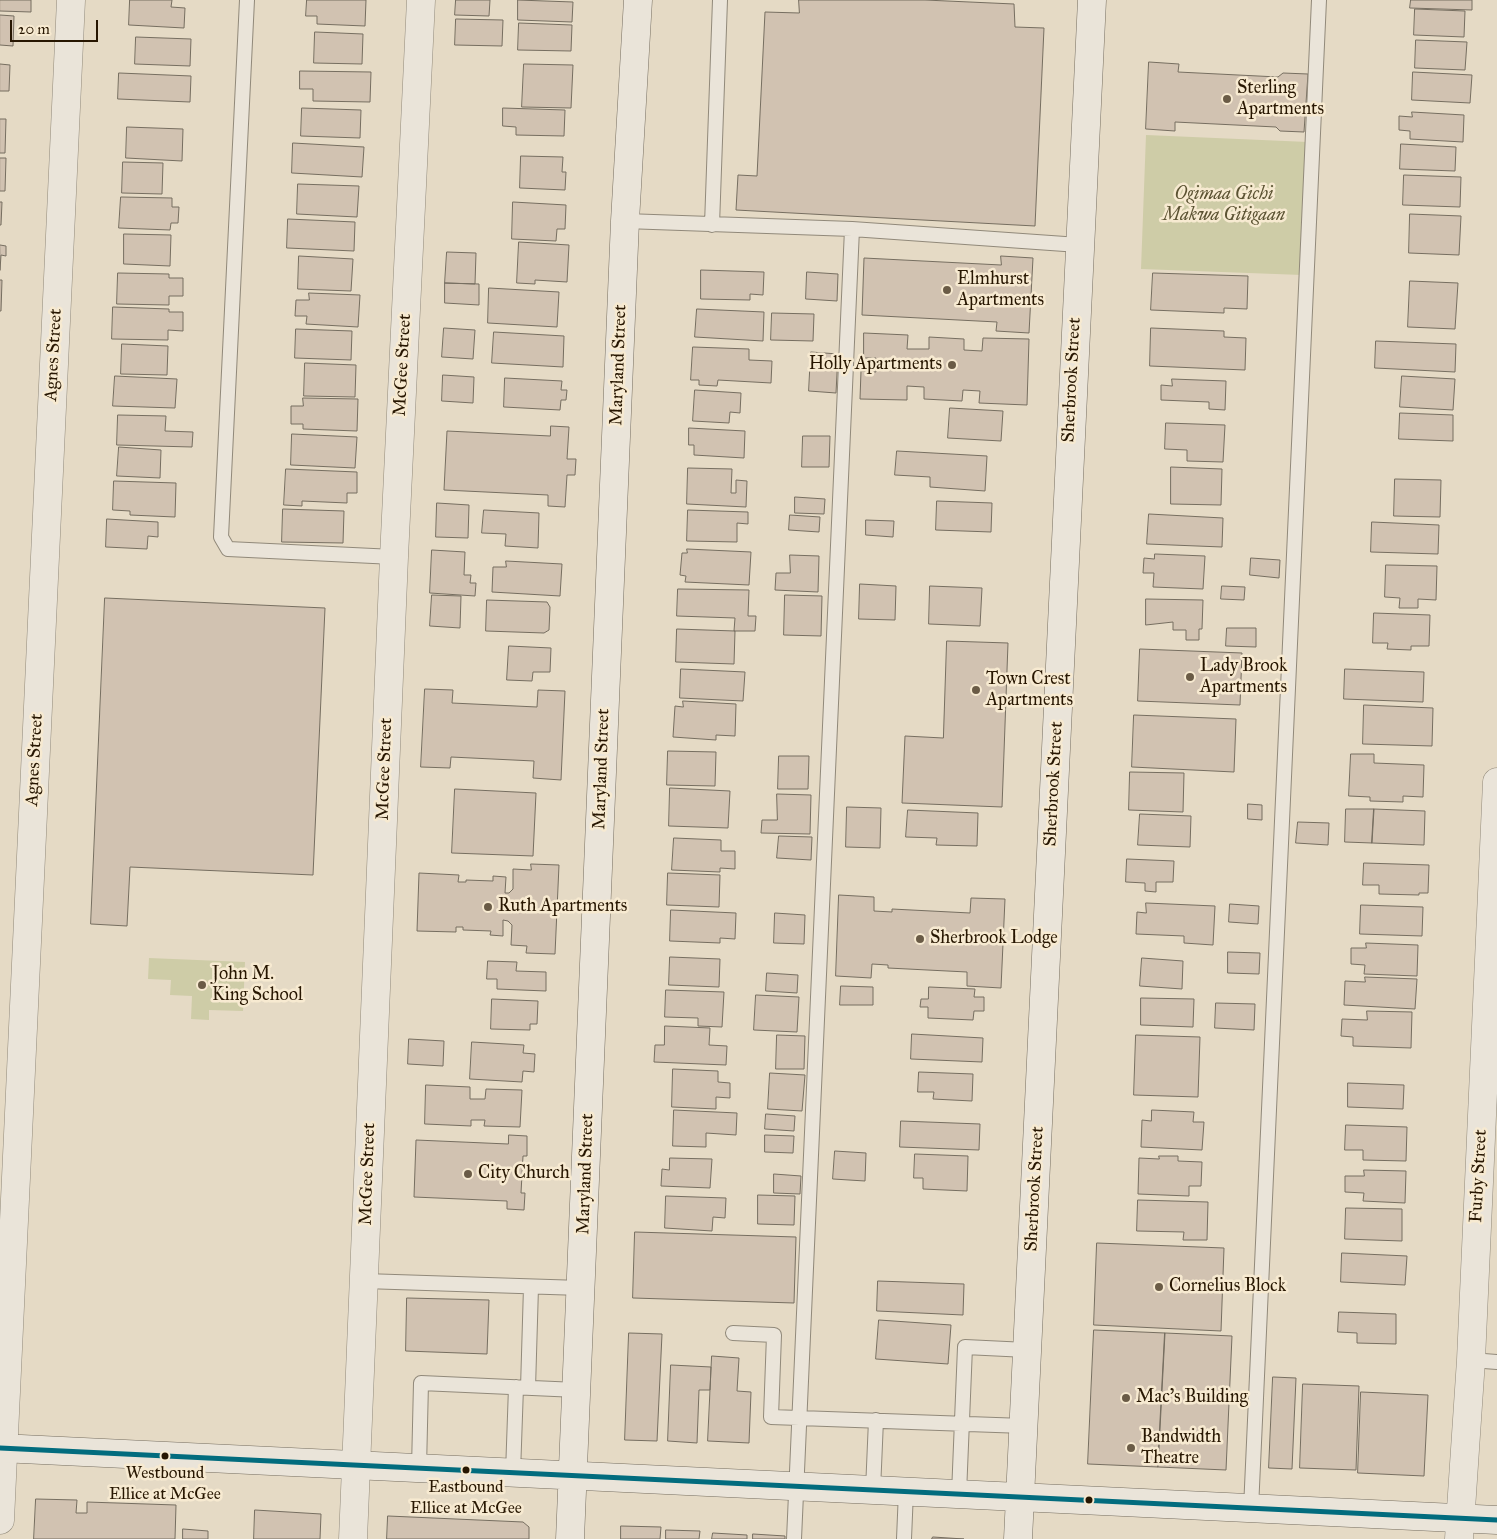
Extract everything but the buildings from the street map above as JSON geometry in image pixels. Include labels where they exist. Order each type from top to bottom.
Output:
[{"type":"main road","name":"Agnes Street","points":[[0,1520],[71,0]]},
{"type":"main road","name":"McGee Street","points":[[354,1539],[394,557],[421,0]]},
{"type":"main road","name":"Maryland Street","points":[[570,1539],[625,221],[638,0]]},
{"type":"main road","name":"Sherbrook Street","points":[[1018,1539],[1092,0]]},
{"type":"main road","name":"Furby Street","points":[[1460,1529],[1484,1361],[1497,782]]},
{"type":"main road","points":[[2,1448],[1251,1509],[1460,1529],[1497,1520]]},
{"type":"lane","points":[[247,0],[221,537],[228,549],[394,557]]},
{"type":"lane","points":[[712,224],[720,0]]},
{"type":"lane","points":[[1251,1509],[1319,0]]},
{"type":"lane","points":[[625,221],[852,229],[1079,245]]},
{"type":"lane","points":[[794,1539],[852,229]]},
{"type":"lane","points":[[364,1281],[581,1288]]},
{"type":"lane","points":[[514,1473],[531,1287]]},
{"type":"lane","points":[[733,1333],[774,1335],[771,1416],[1024,1426]]},
{"type":"lane","points":[[959,1494],[965,1347],[1027,1350]]},
{"type":"lane","points":[[418,1468],[421,1383],[577,1390]]},
{"type":"lane","points":[[873,1490],[876,1420]]},
{"type":"lane","points":[[904,1539],[906,1492]]},
{"type":"green space","name":"Ogimaa Gichi Makwa Gitigaan","points":[[1146,135],[1308,142],[1302,275],[1141,269]]},
{"type":"green space","points":[[149,958],[245,962],[243,1011],[209,1010],[209,1020],[191,1019],[192,996],[170,995],[171,980],[148,979]]},
{"type":"transit line","points":[[0,1448],[1497,1520]]},
{"type":"place","name":"Sterling Apartments","points":[[1227,99]]},
{"type":"place","name":"Elmhurst Apartments","points":[[947,290]]},
{"type":"place","name":"Holly Apartments","points":[[952,365]]},
{"type":"place","name":"Lady Brook Apartments","points":[[1190,677]]},
{"type":"place","name":"Town Crest Apartments","points":[[976,690]]},
{"type":"place","name":"Ruth Apartments","points":[[488,907]]},
{"type":"place","name":"Sherbrook Lodge","points":[[920,939]]},
{"type":"place","name":"John M. King School","points":[[202,985]]},
{"type":"place","name":"City Church","points":[[468,1174]]},
{"type":"place","name":"Cornelius Block","points":[[1159,1287]]},
{"type":"place","name":"Mac's Building","points":[[1126,1398]]},
{"type":"place","name":"Bandwidth Theatre","points":[[1131,1448]]},
{"type":"place","name":"Westbound Ellice at McGee","points":[[165,1456]]},
{"type":"place","name":"Eastbound Ellice at McGee","points":[[466,1470]]}]
